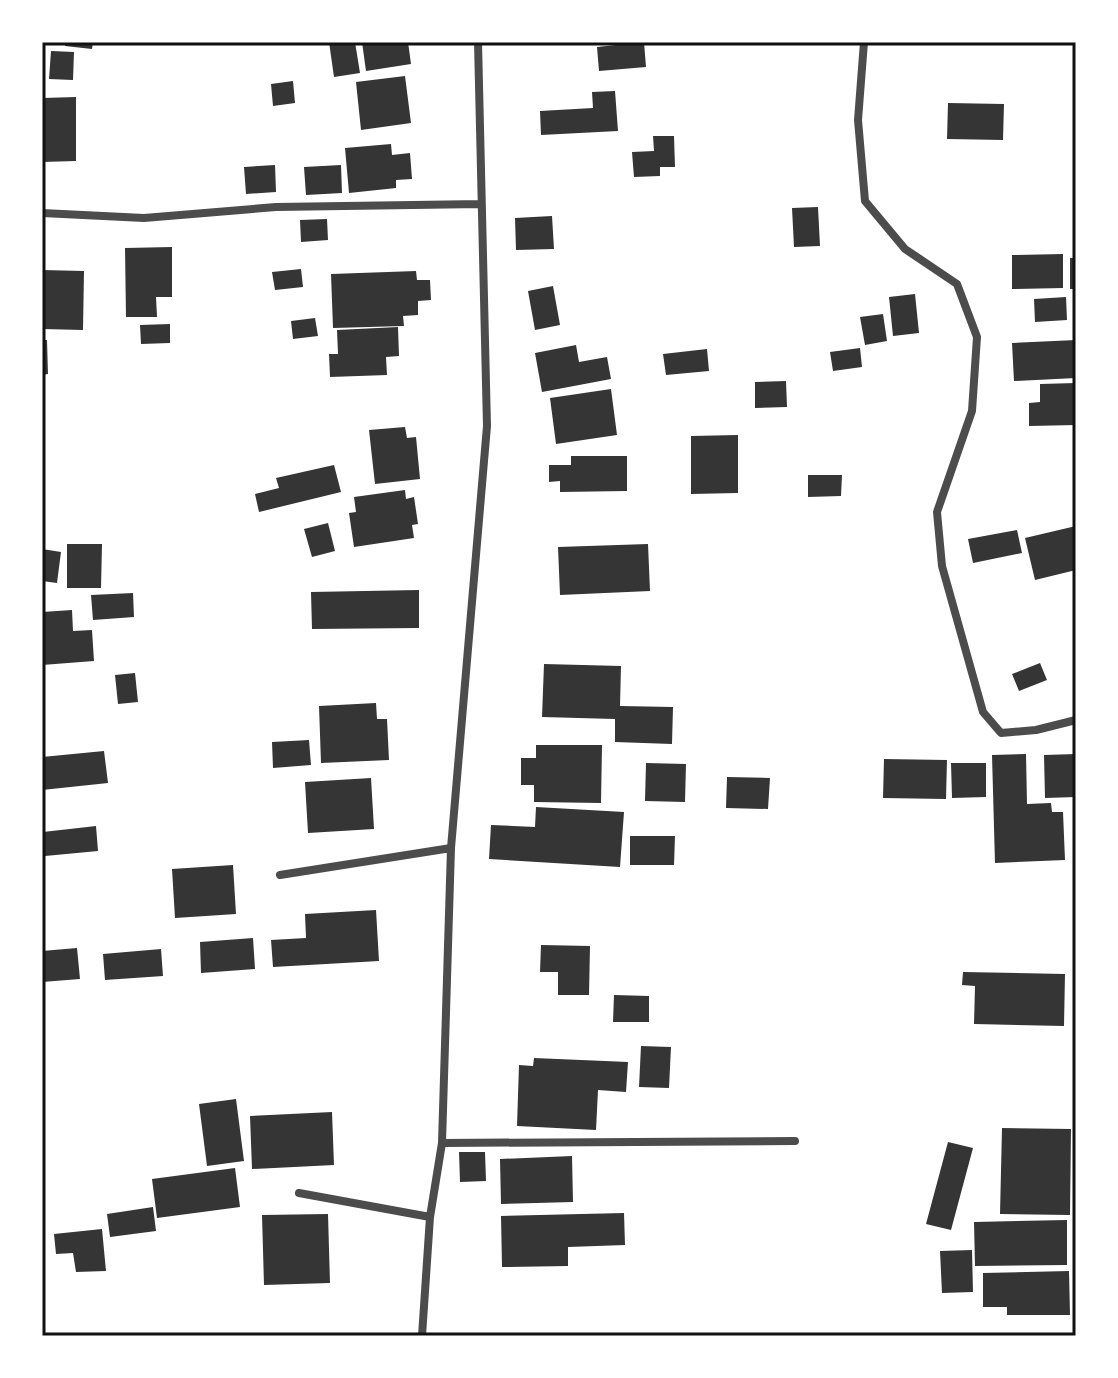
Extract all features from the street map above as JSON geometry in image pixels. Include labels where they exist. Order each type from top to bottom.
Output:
[{"type":"street","points":[[422,1336],[430,1217],[442,1143],[451,848],[487,426],[478,42]]},
{"type":"street","points":[[864,42],[858,120],[865,201],[905,249],[957,284],[977,337],[972,411],[937,512],[942,566],[983,712],[1001,733],[1036,730],[1076,720]]},
{"type":"street","points":[[42,213],[144,218],[276,207],[481,204]]},
{"type":"street","points":[[280,875],[451,848]]},
{"type":"street","points":[[442,1143],[795,1141]]},
{"type":"street","points":[[299,1193],[430,1217]]},
{"type":"building","points":[[66,42],[93,42],[92,49],[65,46]]},
{"type":"building","points":[[329,42],[355,42],[360,73],[334,77]]},
{"type":"building","points":[[362,42],[408,42],[411,64],[366,71]]},
{"type":"building","points":[[644,42],[646,67],[599,71],[597,47]]},
{"type":"building","points":[[51,51],[74,52],[73,80],[49,79]]},
{"type":"building","points":[[405,76],[411,123],[361,130],[356,82]]},
{"type":"building","points":[[293,81],[295,103],[273,106],[271,84]]},
{"type":"building","points":[[615,91],[618,131],[541,135],[540,111],[593,108],[592,92]]},
{"type":"building","points":[[76,97],[76,161],[42,162],[42,98]]},
{"type":"building","points":[[948,103],[1004,104],[1003,140],[947,139]]},
{"type":"building","points":[[653,136],[674,136],[675,167],[660,167],[660,176],[634,177],[632,152],[654,151]]},
{"type":"building","points":[[391,144],[392,155],[410,153],[412,179],[396,180],[396,188],[349,193],[345,148]]},
{"type":"building","points":[[275,165],[276,192],[246,194],[244,167]]},
{"type":"building","points":[[341,165],[342,193],[306,195],[304,167]]},
{"type":"building","points":[[818,207],[820,246],[794,247],[792,208]]},
{"type":"building","points":[[552,216],[554,249],[516,250],[515,218]]},
{"type":"building","points":[[327,219],[328,240],[301,242],[300,220]]},
{"type":"building","points":[[172,247],[172,297],[156,297],[157,317],[126,317],[125,248]]},
{"type":"building","points":[[1063,254],[1063,288],[1012,289],[1012,255]]},
{"type":"building","points":[[1070,258],[1076,258],[1076,289],[1070,289]]},
{"type":"building","points":[[301,269],[303,287],[275,290],[272,272]]},
{"type":"building","points":[[42,270],[84,271],[83,330],[42,329]]},
{"type":"building","points":[[416,271],[417,280],[430,280],[431,300],[418,301],[418,315],[403,316],[404,326],[333,328],[331,274]]},
{"type":"building","points":[[553,286],[560,325],[535,330],[528,291]]},
{"type":"building","points":[[915,294],[919,333],[893,336],[889,297]]},
{"type":"building","points":[[1066,297],[1067,320],[1035,322],[1034,299]]},
{"type":"building","points":[[883,314],[887,341],[865,345],[860,317]]},
{"type":"building","points":[[315,318],[318,336],[293,339],[291,321]]},
{"type":"building","points":[[170,324],[170,343],[141,344],[140,325]]},
{"type":"building","points":[[398,327],[399,356],[386,357],[387,375],[330,377],[329,354],[338,354],[337,330]]},
{"type":"building","points":[[42,340],[47,340],[48,374],[42,375]]},
{"type":"building","points":[[1076,340],[1076,378],[1014,381],[1012,343]]},
{"type":"building","points":[[576,345],[579,362],[607,357],[611,379],[542,392],[535,353]]},
{"type":"building","points":[[860,348],[862,367],[833,371],[830,352]]},
{"type":"building","points":[[707,349],[709,371],[666,375],[663,354]]},
{"type":"building","points":[[786,381],[787,407],[755,408],[755,382]]},
{"type":"building","points":[[1076,383],[1076,425],[1029,426],[1029,403],[1040,402],[1040,384]]},
{"type":"building","points":[[611,389],[617,435],[556,444],[550,398]]},
{"type":"building","points":[[405,427],[407,438],[416,437],[420,479],[375,484],[369,430]]},
{"type":"building","points":[[738,435],[738,493],[691,494],[691,436]]},
{"type":"building","points":[[571,456],[627,456],[627,491],[560,492],[560,481],[549,482],[549,465],[571,465]]},
{"type":"building","points":[[334,465],[341,492],[259,512],[255,494],[279,488],[276,478]]},
{"type":"building","points":[[808,475],[842,475],[841,496],[808,497]]},
{"type":"building","points":[[405,490],[406,499],[414,497],[418,524],[412,525],[414,538],[354,547],[349,513],[356,512],[354,497]]},
{"type":"building","points":[[328,523],[335,551],[312,557],[304,529]]},
{"type":"building","points":[[1076,526],[1076,570],[1035,580],[1025,538]]},
{"type":"building","points":[[1017,530],[1022,553],[973,563],[968,539]]},
{"type":"building","points":[[67,544],[102,544],[101,588],[67,588]]},
{"type":"building","points":[[648,544],[650,591],[560,595],[558,547]]},
{"type":"building","points":[[42,549],[61,552],[57,583],[42,581]]},
{"type":"building","points":[[419,590],[419,628],[312,629],[311,592]]},
{"type":"building","points":[[133,593],[134,617],[93,620],[91,595]]},
{"type":"building","points":[[72,610],[73,631],[92,630],[94,661],[42,665],[42,612]]},
{"type":"building","points":[[1040,663],[1047,680],[1019,691],[1012,674]]},
{"type":"building","points":[[544,664],[621,666],[620,706],[673,707],[672,744],[615,742],[615,719],[542,717]]},
{"type":"building","points":[[135,673],[138,702],[118,704],[115,675]]},
{"type":"building","points":[[376,703],[377,719],[387,719],[389,760],[321,763],[319,706]]},
{"type":"building","points":[[309,740],[311,765],[273,768],[272,742]]},
{"type":"building","points":[[536,745],[602,745],[601,803],[534,802],[534,785],[521,785],[521,758],[536,758]]},
{"type":"building","points":[[104,751],[108,783],[42,790],[42,757]]},
{"type":"building","points":[[1026,754],[1027,804],[1051,803],[1052,812],[1063,812],[1065,860],[995,863],[992,755]]},
{"type":"building","points":[[1076,754],[1076,797],[1045,798],[1044,755]]},
{"type":"building","points":[[884,759],[947,760],[946,799],[883,798]]},
{"type":"building","points":[[646,763],[686,764],[685,802],[645,801]]},
{"type":"building","points":[[951,763],[986,763],[986,797],[952,798]]},
{"type":"building","points":[[727,777],[770,778],[768,809],[726,808]]},
{"type":"building","points":[[371,778],[374,829],[308,833],[305,782]]},
{"type":"building","points":[[536,807],[624,812],[620,867],[489,859],[491,825],[535,827]]},
{"type":"building","points":[[96,826],[98,851],[45,856],[43,832]]},
{"type":"building","points":[[630,836],[675,836],[674,865],[630,865]]},
{"type":"building","points":[[233,865],[236,914],[175,918],[172,869]]},
{"type":"building","points":[[376,910],[379,961],[273,967],[271,940],[306,938],[305,914]]},
{"type":"building","points":[[253,938],[255,969],[201,973],[200,942]]},
{"type":"building","points":[[541,945],[590,946],[589,995],[558,995],[558,972],[540,972]]},
{"type":"building","points":[[77,948],[80,979],[42,982],[42,951]]},
{"type":"building","points":[[161,949],[163,976],[105,980],[103,954]]},
{"type":"building","points":[[963,972],[1065,974],[1064,1026],[974,1024],[975,986],[962,985]]},
{"type":"building","points":[[614,995],[649,996],[649,1022],[613,1022]]},
{"type":"building","points":[[641,1046],[671,1047],[669,1088],[639,1087]]},
{"type":"building","points":[[534,1058],[628,1062],[626,1092],[598,1090],[596,1130],[517,1126],[519,1065],[533,1066]]},
{"type":"building","points":[[236,1099],[244,1161],[207,1166],[199,1104]]},
{"type":"building","points":[[332,1112],[334,1165],[252,1169],[250,1116]]},
{"type":"building","points":[[1002,1128],[1071,1129],[1070,1215],[1000,1214]]},
{"type":"building","points":[[948,1142],[973,1148],[951,1230],[926,1224]]},
{"type":"building","points":[[459,1152],[485,1152],[486,1181],[460,1182]]},
{"type":"building","points":[[572,1156],[573,1202],[501,1204],[500,1159]]},
{"type":"building","points":[[235,1168],[240,1207],[157,1218],[152,1179]]},
{"type":"building","points":[[153,1207],[156,1231],[110,1237],[107,1214]]},
{"type":"building","points":[[624,1213],[625,1245],[568,1247],[568,1266],[502,1267],[501,1216]]},
{"type":"building","points":[[328,1214],[330,1283],[264,1285],[262,1215]]},
{"type":"building","points":[[1067,1220],[1067,1265],[975,1266],[974,1222]]},
{"type":"building","points":[[102,1229],[106,1271],[76,1272],[73,1253],[56,1254],[54,1234]]},
{"type":"building","points":[[972,1250],[973,1292],[942,1293],[940,1251]]},
{"type":"building","points":[[1069,1271],[1070,1315],[1007,1315],[1007,1307],[983,1307],[983,1273]]}]
